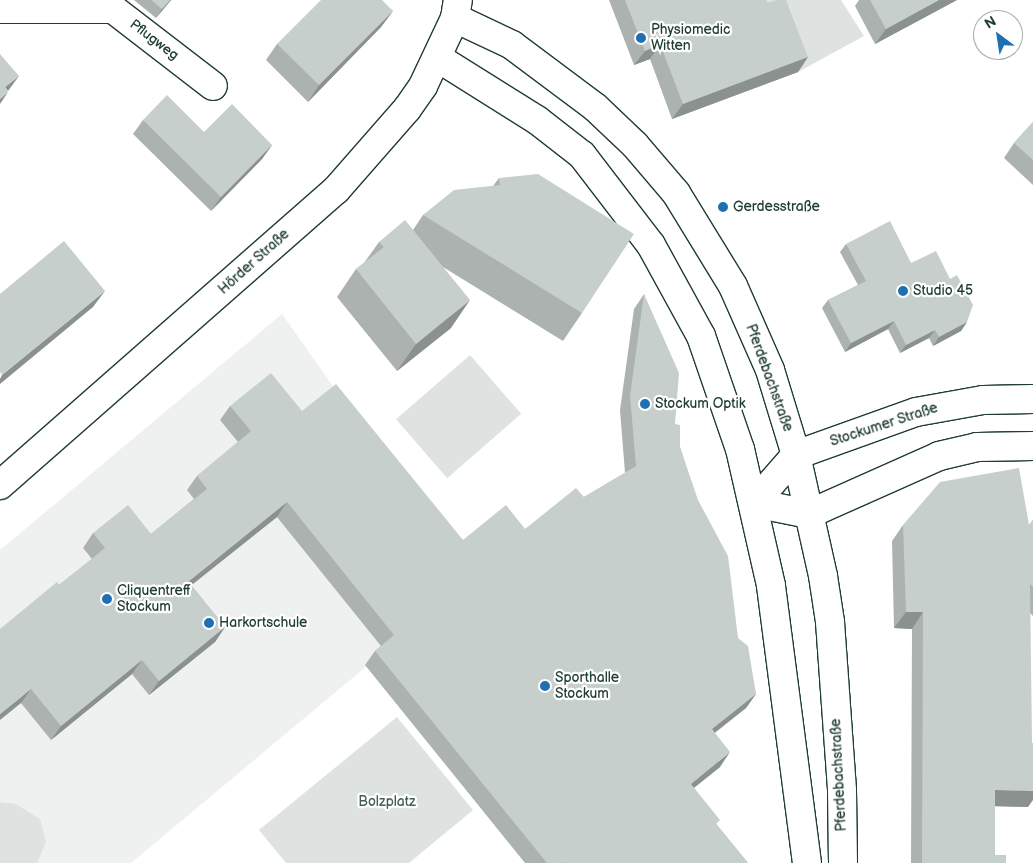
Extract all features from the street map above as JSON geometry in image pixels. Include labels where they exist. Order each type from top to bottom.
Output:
[{"type":"main road","name":"Pflugweg","points":[[0,9],[113,9],[213,86]]},
{"type":"main road","name":"Hörder Straße","points":[[0,485],[336,190],[407,109],[438,58],[457,9]]},
{"type":"main road","name":"Pferdebachstraße","points":[[457,9],[562,81],[635,145],[676,193],[737,294],[770,370],[796,455],[830,622],[842,791],[843,863]]},
{"type":"main road","points":[[438,58],[538,120],[582,155],[651,245],[701,336],[740,449],[754,503],[771,586],[808,863]]},
{"type":"main road","name":"Stockumer Straße","points":[[796,455],[916,412],[983,400],[1033,399]]},
{"type":"main road","points":[[754,503],[809,514],[939,456],[977,447],[1033,446]]},
{"type":"main road","points":[[754,503],[796,455]]},
{"type":"shaded area","name":"Harkortschule","points":[[282,314],[470,580],[131,863],[0,863],[0,550]]},
{"type":"green space","points":[[750,0],[841,0],[864,36],[798,72]]},
{"type":"green space","points":[[470,355],[521,414],[447,478],[396,419]]},
{"type":"green space","name":"Bolzplatz","points":[[397,717],[473,810],[409,863],[286,863],[259,830]]},
{"type":"green space","points":[[0,802],[16,804],[40,819],[46,842],[37,863],[0,863]]},
{"type":"building","points":[[151,0],[170,0],[162,9]]},
{"type":"building","points":[[321,0],[382,0],[393,11],[319,85],[277,44]]},
{"type":"building","points":[[625,0],[766,0],[767,3],[776,0],[786,0],[808,57],[683,104],[660,44],[645,51]]},
{"type":"building","points":[[870,0],[939,0],[886,29]]},
{"type":"building","points":[[0,54],[19,76],[5,87],[8,92],[0,99]]},
{"type":"building","points":[[167,95],[204,132],[232,104],[272,145],[221,197],[143,120]]},
{"type":"building","points":[[1033,122],[1033,160],[1014,143]]},
{"type":"building","points":[[538,174],[634,234],[582,313],[423,215],[454,190],[500,185],[499,178]]},
{"type":"building","points":[[405,220],[470,300],[416,344],[356,269],[384,247],[379,242]]},
{"type":"building","name":"Studio 45","points":[[890,221],[911,263],[936,251],[950,279],[957,275],[973,305],[967,322],[939,337],[935,330],[906,345],[894,321],[851,343],[828,300],[866,281],[846,244]]},
{"type":"building","points":[[64,241],[105,291],[2,375],[0,372],[0,294]]},
{"type":"building","points":[[644,294],[679,373],[675,424],[680,425],[680,447],[698,500],[728,556],[738,638],[748,646],[756,694],[712,729],[730,752],[691,784],[720,820],[716,824],[748,863],[547,863],[375,651],[394,635],[287,502],[188,582],[225,627],[159,681],[142,660],[61,726],[31,689],[0,714],[0,629],[57,582],[59,585],[105,548],[93,533],[128,505],[151,534],[207,489],[197,476],[251,431],[230,406],[271,373],[302,411],[336,384],[463,540],[506,505],[525,529],[576,488],[584,497],[636,466],[630,396]]},
{"type":"building","points":[[1019,468],[1029,525],[1033,520],[1033,587],[1030,584],[1033,791],[995,790],[995,855],[1006,855],[1006,863],[922,863],[923,612],[906,612],[903,525],[940,482]]},
{"type":"place","name":"Physiomedic Witten","points":[[641,38]]},
{"type":"place","name":"Gerdesstraße","points":[[723,207]]},
{"type":"place","name":"Studio 45","points":[[903,291]]},
{"type":"place","name":"Stockum Optik","points":[[645,404]]},
{"type":"place","name":"Cliquentreff Stockum","points":[[107,599]]},
{"type":"place","name":"Harkortschule","points":[[209,623]]},
{"type":"place","name":"Sporthalle Stockum","points":[[545,686]]}]
